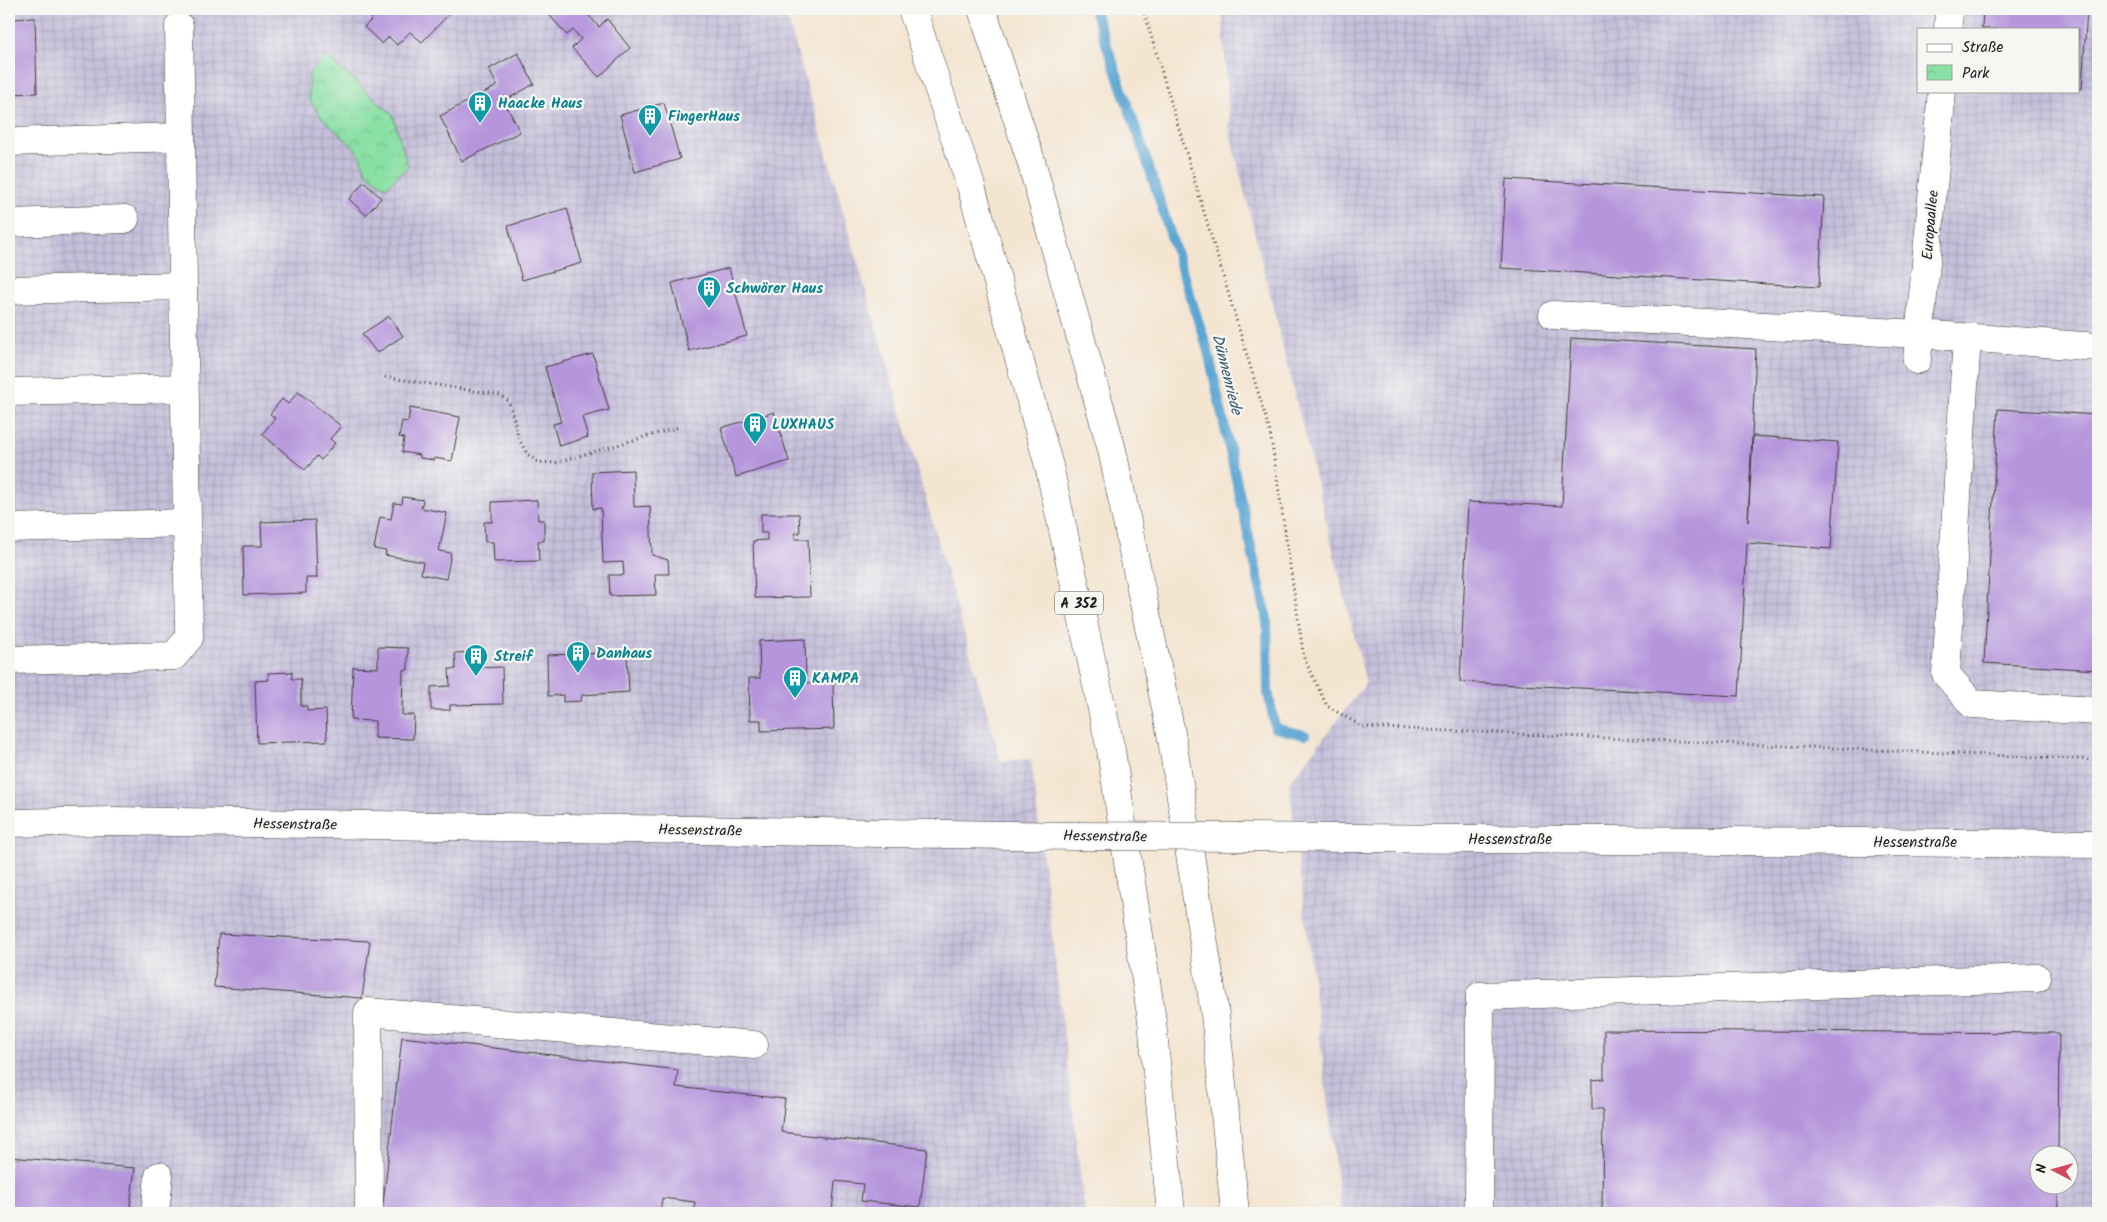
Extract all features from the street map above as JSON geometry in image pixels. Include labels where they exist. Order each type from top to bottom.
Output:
[{"type":"main road","name":"A 352","points":[[912,9],[971,186],[1049,466],[1111,750],[1152,1021],[1171,1213]]},
{"type":"main road","points":[[982,9],[1031,161],[1116,470],[1172,733],[1215,1014],[1235,1213]]},
{"type":"main road","points":[[1948,28],[1949,9]]},
{"type":"main road","points":[[9,660],[174,656],[189,638],[178,26]]},
{"type":"main road","name":"Europaallee","points":[[1918,347],[1942,92]]},
{"type":"main road","points":[[9,142],[181,137]]},
{"type":"main road","points":[[9,223],[125,219]]},
{"type":"main road","points":[[9,290],[183,286]]},
{"type":"main road","points":[[1553,315],[1918,347],[1967,337],[2098,347]]},
{"type":"main road","points":[[1967,337],[1946,674],[1972,704],[2098,711]]},
{"type":"main road","points":[[9,392],[184,388]]},
{"type":"main road","points":[[9,528],[187,523]]},
{"type":"main road","name":"Hessenstraße","points":[[9,814],[112,821]]},
{"type":"main road","name":"Hessenstraße","points":[[9,823],[112,821],[1078,836],[2098,844]]},
{"type":"main road","points":[[1479,1213],[1480,996],[2037,978]]},
{"type":"main road","points":[[369,1213],[368,1012],[754,1046]]},
{"type":"main road","points":[[155,1213],[159,1176]]},
{"type":"path","points":[[1143,9],[1270,432],[1304,658],[1327,706],[1364,726],[2098,760]]},
{"type":"path","points":[[385,377],[501,395],[509,402],[519,439],[527,454],[538,462],[555,462],[679,427]]},
{"type":"shaded area","points":[[9,9],[785,9],[1001,761],[1031,759],[1085,1213],[9,1213]]},
{"type":"shaded area","points":[[1222,9],[2098,9],[2098,1213],[1341,1213],[1289,783],[1366,683],[1230,133]]},
{"type":"green space","points":[[326,56],[393,115],[408,167],[386,187],[367,173],[357,150],[323,119],[309,99],[309,73]]},
{"type":"building","points":[[366,9],[454,9],[422,42],[410,32],[397,45],[389,37],[382,44],[364,27],[372,19],[364,11]]},
{"type":"building","points":[[544,9],[598,9],[589,16],[599,27],[607,19],[630,48],[599,77],[572,48],[581,39],[573,30],[567,35]]},
{"type":"building","points":[[1983,9],[2087,9],[2082,89],[2080,89],[2080,28],[1982,28]]},
{"type":"building","points":[[35,18],[37,93],[9,94],[9,19]]},
{"type":"building","name":"Haacke Haus","points":[[518,53],[534,84],[504,101],[520,132],[462,161],[440,116],[497,86],[489,69]]},
{"type":"building","name":"FingerHaus","points":[[664,103],[680,159],[635,172],[620,115]]},
{"type":"building","points":[[1506,179],[1824,197],[1819,287],[1501,268]]},
{"type":"building","points":[[364,182],[381,198],[366,215],[349,199]]},
{"type":"building","points":[[567,208],[582,263],[522,280],[508,226]]},
{"type":"building","name":"Schwörer Haus","points":[[729,268],[747,336],[689,351],[672,283]]},
{"type":"building","points":[[389,316],[403,336],[377,353],[362,334]]},
{"type":"building","points":[[1571,338],[1756,349],[1748,522],[1753,436],[1838,442],[1831,549],[1747,543],[1739,696],[1460,682],[1468,502],[1562,506]]},
{"type":"building","points":[[593,354],[609,410],[582,417],[588,437],[559,446],[553,424],[561,422],[545,367]]},
{"type":"building","points":[[298,392],[341,426],[330,439],[335,443],[321,460],[317,456],[305,470],[262,434],[275,418],[270,414],[282,399],[288,404]]},
{"type":"building","points":[[410,408],[460,417],[452,461],[420,458],[420,455],[402,452],[404,438],[399,437],[402,421],[408,422]]},
{"type":"building","points":[[1998,409],[2098,415],[2098,670],[1984,663]]},
{"type":"building","name":"LUXHAUS","points":[[774,412],[789,461],[736,477],[721,428]]},
{"type":"building","points":[[633,470],[634,507],[650,506],[652,555],[668,560],[669,574],[655,574],[656,595],[610,596],[609,575],[624,575],[623,562],[603,563],[601,508],[593,509],[592,472]]},
{"type":"building","points":[[403,497],[423,500],[421,508],[447,513],[439,551],[451,553],[446,579],[421,574],[423,562],[385,555],[386,551],[374,549],[380,517],[391,519],[394,503],[402,504]]},
{"type":"building","points":[[537,500],[538,520],[544,520],[544,541],[538,541],[539,561],[494,562],[493,542],[485,542],[484,522],[492,522],[492,502]]},
{"type":"building","points":[[761,514],[799,514],[800,533],[795,533],[795,539],[808,539],[810,597],[755,598],[753,541],[767,540],[767,533],[761,533]]},
{"type":"building","points":[[315,520],[317,578],[306,578],[306,593],[244,595],[243,546],[262,546],[261,522]]},
{"type":"building","name":"KAMPA","points":[[805,639],[806,683],[833,682],[834,729],[761,731],[761,720],[750,720],[749,678],[760,678],[759,641]]},
{"type":"building","points":[[378,647],[408,648],[408,670],[403,670],[402,715],[414,715],[413,739],[375,738],[375,721],[351,720],[353,667],[378,668]]},
{"type":"building","name":"Streif","points":[[476,652],[477,668],[502,667],[503,704],[450,705],[450,710],[431,710],[431,687],[450,686],[449,669],[456,669],[455,653]]},
{"type":"building","name":"Danhaus","points":[[608,653],[607,655],[627,654],[629,692],[582,695],[581,701],[563,702],[563,695],[548,696],[547,655]]},
{"type":"building","points":[[292,672],[292,679],[301,679],[301,706],[307,706],[307,711],[326,710],[327,741],[257,743],[255,681],[269,680],[268,673]]},
{"type":"building","points":[[219,934],[370,941],[362,998],[214,987]]},
{"type":"building","points":[[1604,1030],[2059,1033],[2058,1144],[2030,1144],[2030,1194],[2058,1194],[2058,1213],[1602,1213],[1603,1109],[1592,1109],[1592,1080],[1604,1079]]},
{"type":"building","points":[[402,1037],[678,1070],[676,1087],[785,1099],[781,1132],[927,1149],[920,1207],[861,1201],[863,1184],[835,1181],[832,1213],[694,1213],[695,1202],[662,1198],[660,1213],[583,1213],[534,1208],[534,1213],[382,1213]]},
{"type":"building","points":[[9,1157],[135,1168],[129,1213],[9,1213]]},
{"type":"waterway","name":"Dünnenriede","points":[[1094,9],[1143,149],[1208,351],[1267,619],[1268,692],[1275,728],[1305,735]]},
{"type":"place","name":"Haacke Haus","points":[[480,124]]},
{"type":"place","name":"FingerHaus","points":[[650,137]]},
{"type":"place","name":"Schwörer Haus","points":[[709,309]]},
{"type":"place","name":"LUXHAUS","points":[[755,445]]},
{"type":"place","name":"Danhaus","points":[[578,674]]},
{"type":"place","name":"Streif","points":[[476,677]]},
{"type":"place","name":"KAMPA","points":[[795,699]]}]
